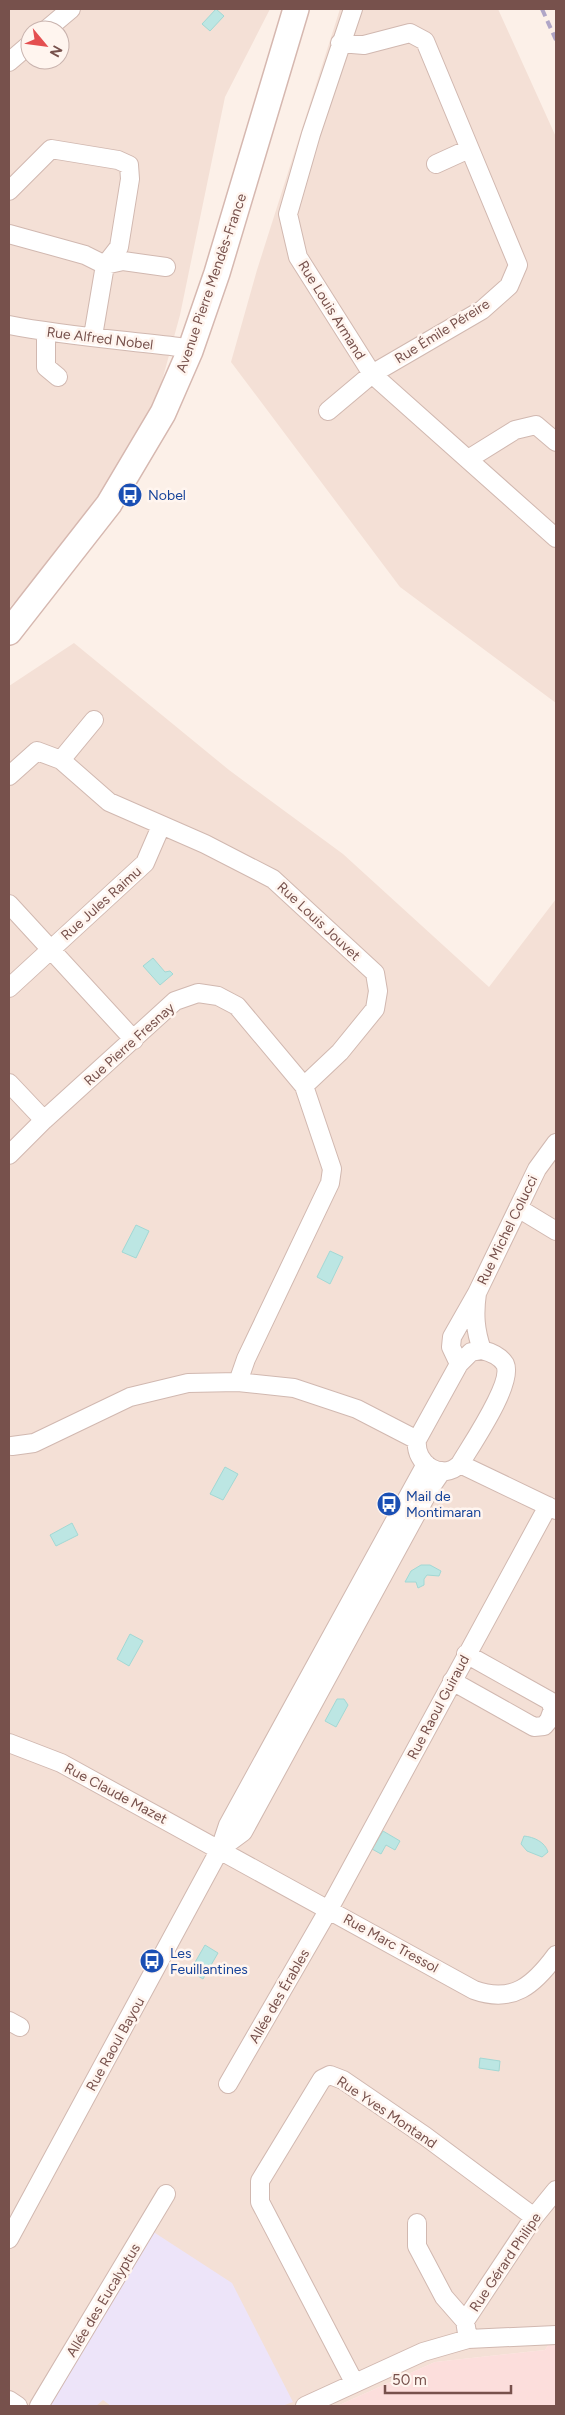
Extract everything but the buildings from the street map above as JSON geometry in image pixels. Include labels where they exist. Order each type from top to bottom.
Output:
[{"type":"street","points":[[58,20],[71,9]]},
{"type":"street","name":"Avenue Pierre Mendès-France","points":[[9,632],[109,504],[164,414],[190,351],[217,273],[296,9]]},
{"type":"street","name":"Rue Louis Armand","points":[[353,9],[340,43],[288,214],[298,257],[372,374],[470,458],[556,538]]},
{"type":"street","name":"Rue Émile Péreire","points":[[328,411],[372,374],[482,310],[509,286],[518,265],[425,41],[410,32],[364,45],[340,43]]},
{"type":"street","points":[[9,62],[20,53]]},
{"type":"street","points":[[9,191],[51,149],[118,160],[129,166],[130,179],[119,247],[105,266],[93,336]]},
{"type":"street","points":[[436,164],[469,149]]},
{"type":"street","points":[[9,234],[85,255],[105,266],[123,261],[166,267]]},
{"type":"street","name":"Rue Alfred Nobel","points":[[9,325],[46,332],[93,336],[190,351]]},
{"type":"street","points":[[46,332],[46,367],[58,376]]},
{"type":"street","points":[[470,458],[515,430],[536,425],[556,442]]},
{"type":"street","points":[[61,760],[94,720]]},
{"type":"street","name":"Rue Louis Jouvet","points":[[9,776],[37,751],[61,760],[108,802],[206,844],[273,879],[375,973],[378,991],[375,1009],[340,1052],[304,1086]]},
{"type":"street","name":"Rue Jules Raimu","points":[[9,988],[145,863],[161,826]]},
{"type":"street","name":"Rue Jules Raimu","points":[[9,904],[134,1040]]},
{"type":"street","name":"Rue Pierre Fresnay","points":[[9,1155],[44,1120],[175,1001],[198,993],[218,996],[237,1006],[304,1086],[332,1169],[330,1184],[246,1359],[238,1382]]},
{"type":"street","points":[[9,1083],[44,1120]]},
{"type":"street","name":"Rue Michel Colucci","points":[[459,1364],[450,1347],[452,1337],[477,1293],[537,1169],[556,1143]]},
{"type":"street","points":[[518,1208],[556,1231]]},
{"type":"street","name":"Rue Michel Colucci","points":[[477,1293],[474,1316],[476,1333],[482,1350]]},
{"type":"street","points":[[482,1350],[498,1357],[504,1363],[507,1374],[502,1389],[460,1464],[454,1470],[434,1468],[418,1458],[417,1440],[459,1364],[471,1352],[482,1350]]},
{"type":"street","points":[[10,1445],[34,1443],[130,1397],[188,1383],[238,1382],[294,1388],[332,1399],[357,1409],[417,1440]]},
{"type":"street","points":[[460,1464],[473,1472],[552,1508]]},
{"type":"street","points":[[220,1849],[243,1832],[431,1487],[434,1468]]},
{"type":"street","name":"Rue Raoul Guiraud","points":[[329,1909],[466,1654],[552,1508]]},
{"type":"street","points":[[452,1681],[534,1727],[544,1726],[549,1720],[553,1709],[550,1701],[466,1654]]},
{"type":"street","name":"Rue Claude Mazet","points":[[9,1743],[61,1763],[220,1849]]},
{"type":"street","name":"Rue Marc Tressol","points":[[220,1849],[474,1990],[490,1996],[509,1995],[523,1989],[542,1975],[556,1954]]},
{"type":"street","name":"Rue Raoul Bayou","points":[[9,2239],[220,1849]]},
{"type":"street","name":"Allée des Érables","points":[[228,2084],[329,1909]]},
{"type":"street","name":"Rue Yves Montand","points":[[354,2382],[260,2202],[260,2181],[322,2079],[330,2076],[343,2080],[425,2136],[534,2217]]},
{"type":"street","name":"Rue Gérard Philipe","points":[[468,2339],[466,2321],[534,2217],[556,2190]]},
{"type":"street","name":"Allée des Eucalyptus","points":[[39,2406],[166,2194]]},
{"type":"street","points":[[416,2223],[418,2246],[444,2297],[466,2321]]},
{"type":"street","points":[[305,2406],[423,2352],[468,2339],[556,2336]]},
{"type":"street","points":[[9,2400],[18,2406]]},
{"type":"shaded area","points":[[9,9],[270,9],[225,97],[180,315],[156,403],[123,469],[67,542],[9,608]]},
{"type":"shaded area","points":[[340,9],[498,9],[556,137],[556,703],[400,587],[231,362],[257,270]]},
{"type":"shaded area","points":[[74,643],[229,770],[343,854],[489,987],[556,899],[556,2333],[545,2350],[435,2362],[337,2406],[9,2405],[9,686]]},
{"type":"shaded area","points":[[152,2231],[232,2283],[293,2402],[282,2406],[111,2406],[103,2400],[96,2406],[45,2406]]},
{"type":"shaded area","points":[[556,2333],[556,2406],[337,2406],[435,2362],[545,2350]]},
{"type":"water","points":[[216,9],[224,16],[210,31],[202,24]]},
{"type":"water","points":[[153,958],[165,972],[170,971],[173,974],[160,985],[143,966]]},
{"type":"water","points":[[136,1225],[149,1231],[136,1258],[122,1252]]},
{"type":"water","points":[[330,1251],[343,1257],[330,1284],[317,1277]]},
{"type":"water","points":[[225,1467],[238,1474],[223,1500],[210,1494]]},
{"type":"water","points":[[72,1523],[78,1535],[56,1546],[50,1535]]},
{"type":"water","points":[[421,1565],[430,1565],[441,1571],[439,1576],[427,1575],[424,1579],[424,1585],[418,1588],[416,1582],[405,1582],[411,1571]]},
{"type":"water","points":[[130,1634],[143,1641],[129,1666],[117,1659]]},
{"type":"water","points":[[337,1699],[344,1699],[348,1705],[336,1727],[325,1721]]},
{"type":"water","points":[[383,1831],[400,1841],[395,1850],[386,1845],[381,1854],[372,1849]]},
{"type":"water","points":[[524,1836],[539,1841],[547,1848],[548,1852],[542,1857],[527,1851],[521,1844]]},
{"type":"water","points":[[205,1945],[218,1953],[203,1979],[190,1971]]},
{"type":"water","points":[[480,2058],[500,2061],[499,2071],[479,2068]]},
{"type":"railway","points":[[542,9],[556,40]]},
{"type":"place","name":"Nobel","points":[[130,495]]},
{"type":"place","name":"Mail de Montimaran","points":[[389,1504]]},
{"type":"place","name":"Les Feuillantines","points":[[152,1961]]}]
